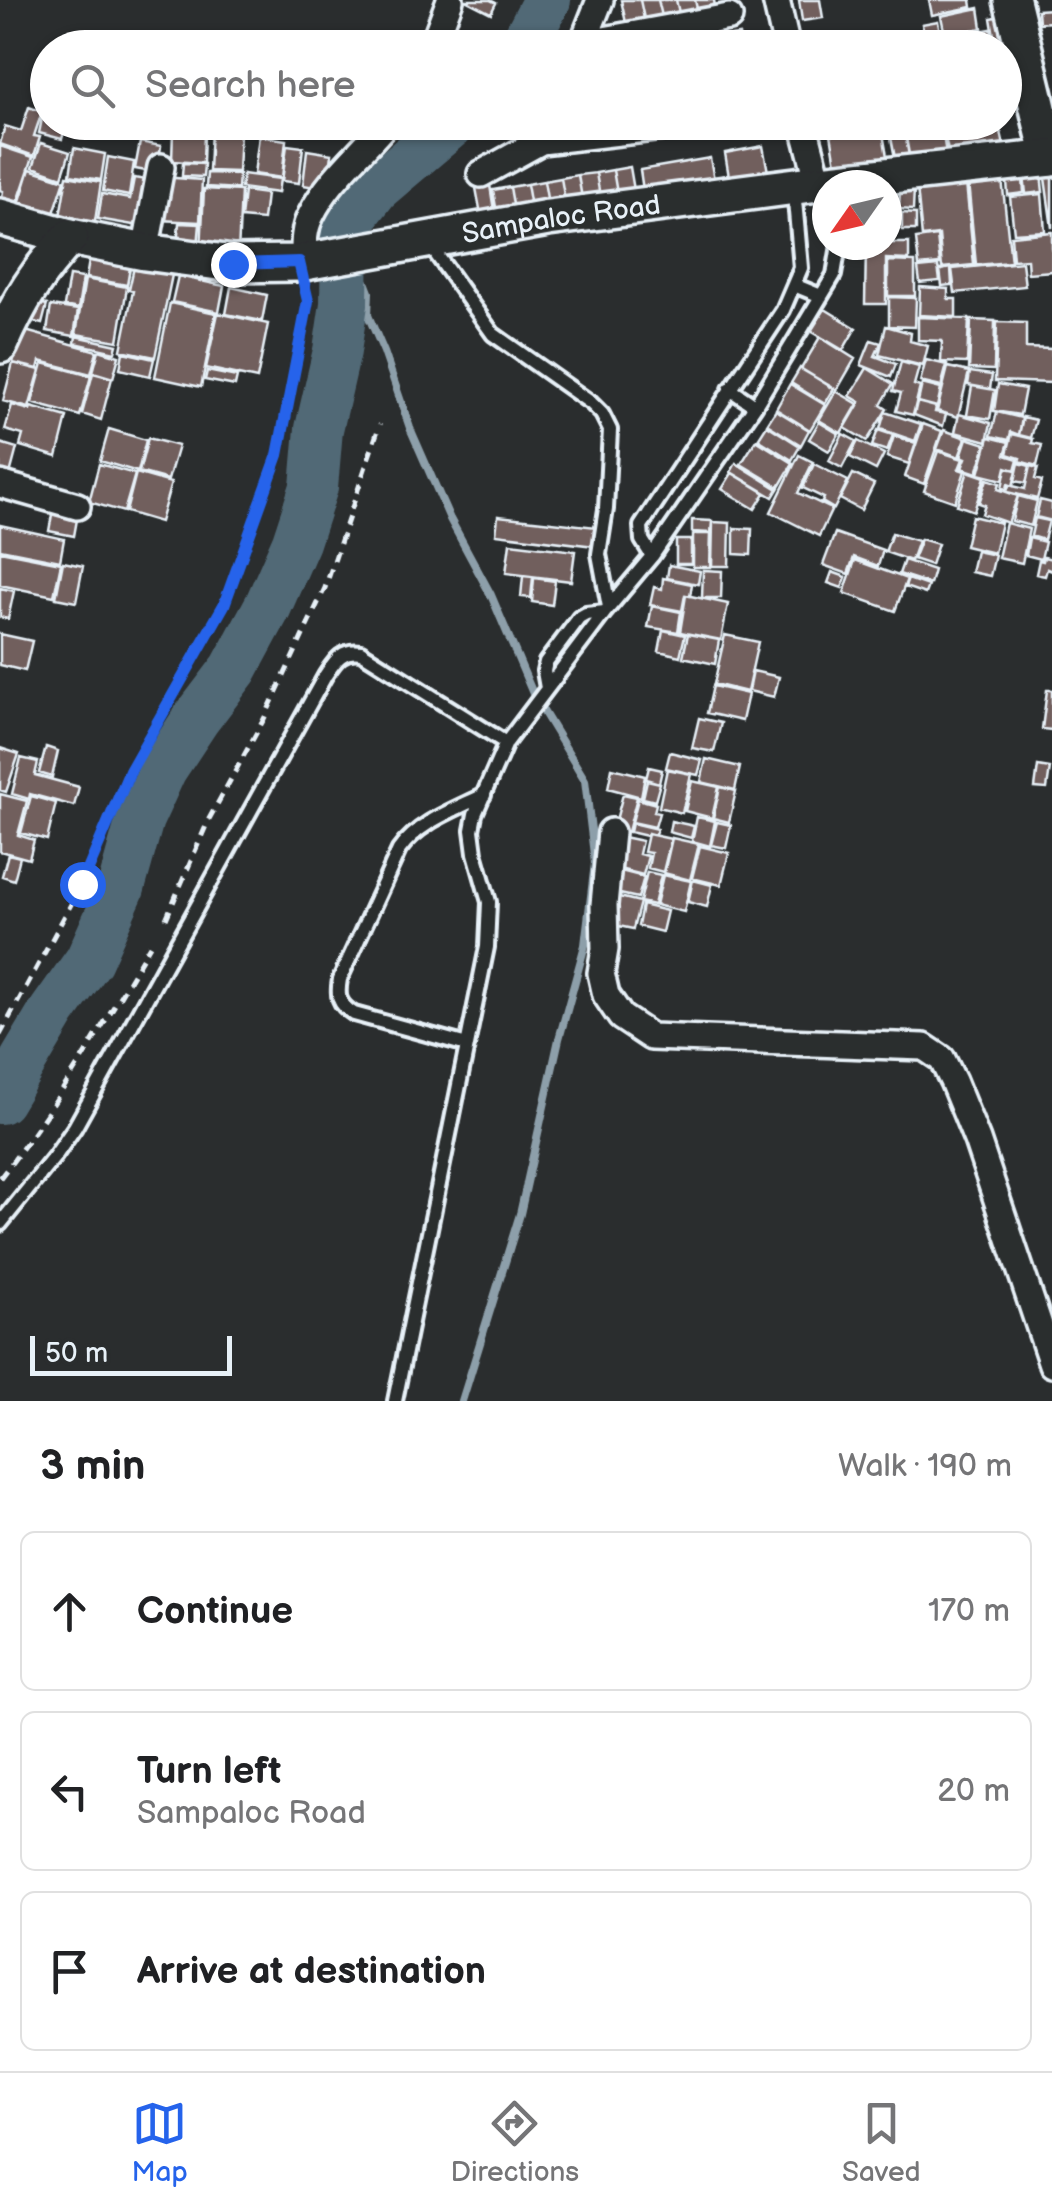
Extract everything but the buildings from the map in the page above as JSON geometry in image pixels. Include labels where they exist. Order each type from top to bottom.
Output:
[{"type":"main road","points":[[1015,1],[1022,30]]},
{"type":"main road","points":[[1022,32],[1051,158]]},
{"type":"main road","name":"Sampaloc Road","points":[[902,175],[1051,158]]},
{"type":"main road","name":"Sampaloc Road","points":[[0,217],[70,238],[145,252],[233,264],[306,262],[548,218],[812,185]]},
{"type":"main road","points":[[0,344],[33,280],[70,238]]},
{"type":"street","points":[[439,30],[450,0]]},
{"type":"street","points":[[588,30],[600,0]]},
{"type":"street","points":[[776,0],[783,30]]},
{"type":"street","points":[[663,30],[729,17]]},
{"type":"street","points":[[306,262],[304,235],[311,215],[336,178],[371,140]]},
{"type":"street","points":[[481,174],[533,140]]},
{"type":"street","points":[[807,140],[815,170]]},
{"type":"street","points":[[145,252],[161,167]]},
{"type":"street","points":[[0,484],[77,506]]},
{"type":"street","points":[[611,832],[604,905],[606,950],[601,974],[606,995],[621,1018],[651,1037],[924,1047],[942,1060],[977,1140],[1052,1364]]},
{"type":"lane","points":[[652,556],[642,540],[641,526],[783,310],[801,268],[801,250],[812,207]]},
{"type":"lane","points":[[426,240],[493,334],[591,403],[610,430],[599,554],[607,609]]},
{"type":"lane","points":[[395,1401],[487,947],[489,902],[475,853],[475,814],[506,744],[607,609],[652,556],[754,406],[834,275],[836,260]]},
{"type":"lane","points":[[794,285],[821,296]]},
{"type":"lane","points":[[730,389],[754,406]]},
{"type":"lane","points":[[0,1224],[75,1126],[338,656],[361,652],[506,744]]},
{"type":"lane","points":[[467,1045],[354,1014],[341,1004],[337,995],[340,980],[409,836],[484,795]]},
{"type":"path","points":[[0,1034],[82,884],[130,771],[224,605],[278,455],[308,301],[306,262]]},
{"type":"path","points":[[164,923],[209,819],[264,718],[324,588],[380,424]]},
{"type":"path","points":[[0,1178],[88,1050],[154,939]]},
{"type":"waterway","points":[[531,30],[547,0]]},
{"type":"waterway","points":[[0,1100],[53,1011],[89,960],[121,888],[140,819],[163,769],[234,669],[296,542],[314,487],[319,429],[337,351],[344,304],[345,228],[375,189],[433,140]]},
{"type":"waterway","points":[[357,261],[369,292],[368,315],[410,428],[450,519],[491,595],[534,696],[585,780],[595,863],[585,945],[559,1039],[520,1214],[462,1401]]},
{"type":"route","points":[[82,884],[130,771],[224,605],[278,455],[308,301],[299,262],[233,264]]}]
